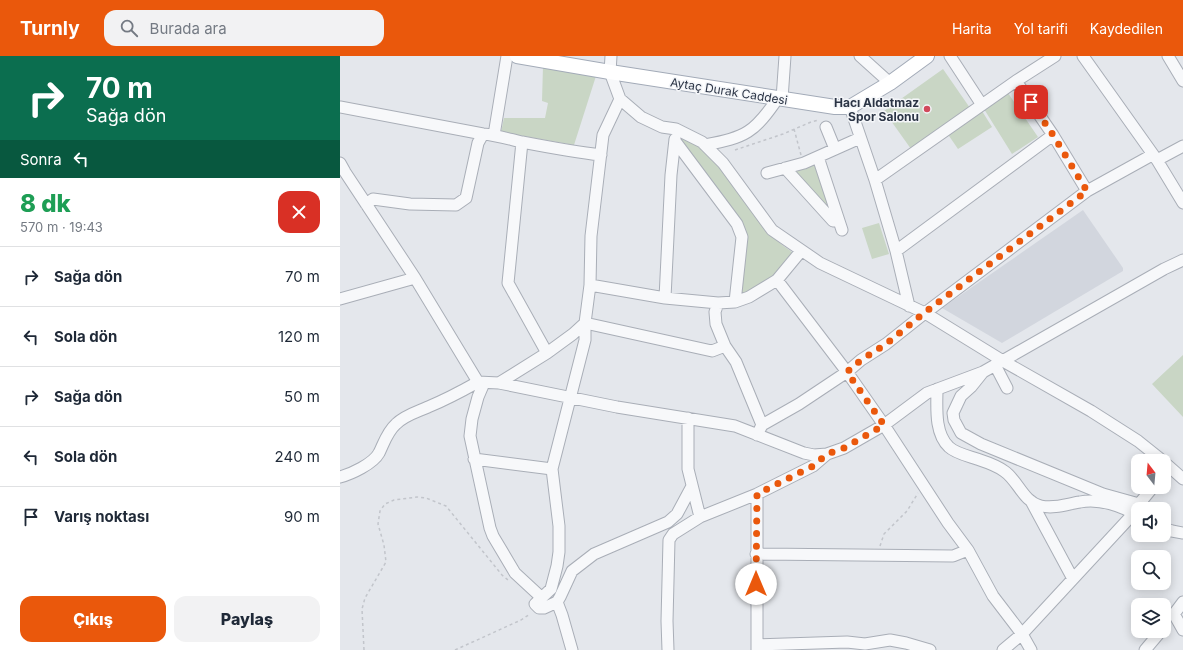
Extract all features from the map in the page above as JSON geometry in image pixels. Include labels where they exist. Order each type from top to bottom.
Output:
[{"type":"main road","name":"Aytaç Durak Caddesi","points":[[517,56],[835,108],[850,107]]},
{"type":"main road","points":[[850,107],[890,83],[927,56]]},
{"type":"street","points":[[494,135],[507,56]]},
{"type":"street","points":[[611,56],[610,72],[620,99],[641,117],[662,127],[676,129],[705,145],[723,163],[772,230],[820,263],[924,313],[999,363],[1091,410],[1138,441],[1153,454]]},
{"type":"street","points":[[705,145],[728,141],[748,133],[759,124],[780,99],[786,56]]},
{"type":"street","points":[[860,56],[890,83]]},
{"type":"street","points":[[950,56],[982,105]]},
{"type":"street","points":[[875,180],[1016,81],[1055,56]]},
{"type":"street","points":[[1083,56],[1154,158],[1183,203]]},
{"type":"street","points":[[1168,56],[1183,81]]},
{"type":"street","points":[[1016,81],[1053,135],[1087,191]]},
{"type":"street","points":[[539,601],[551,589],[557,566],[559,552],[559,526],[552,469],[585,340],[585,323],[590,286],[591,236],[604,135],[620,99]]},
{"type":"street","points":[[340,106],[482,134],[494,135],[522,142],[601,155]]},
{"type":"street","points":[[850,107],[875,180],[896,250],[909,306]]},
{"type":"street","points":[[826,127],[835,149]]},
{"type":"street","points":[[665,298],[671,175],[676,129]]},
{"type":"street","points":[[366,204],[373,199],[410,204],[456,205],[466,198],[478,142],[482,134]]},
{"type":"street","points":[[896,250],[1053,135]]},
{"type":"street","points":[[767,173],[804,163],[860,138]]},
{"type":"street","points":[[675,141],[737,224],[742,237],[735,302]]},
{"type":"street","points":[[522,142],[508,283],[547,353]]},
{"type":"street","points":[[757,435],[762,425],[824,389],[861,360],[886,344],[924,313],[1087,191],[1154,158],[1183,146]]},
{"type":"street","points":[[785,168],[833,221],[840,225],[818,157]]},
{"type":"street","points":[[340,162],[481,382],[472,419],[470,436],[474,459],[493,536],[515,574],[539,601],[539,608],[544,608],[557,602],[572,571],[594,554],[668,522],[677,514],[692,486]]},
{"type":"street","points":[[590,286],[665,298],[718,303],[735,302],[749,297],[777,280],[801,251]]},
{"type":"street","points":[[340,477],[349,474],[374,458],[378,454],[383,442],[395,424],[407,416],[481,382],[500,383],[617,407],[735,426],[804,453],[814,455],[827,454],[844,448],[884,425],[927,393],[983,372],[1158,272],[1183,260]]},
{"type":"street","points":[[340,299],[415,278]]},
{"type":"street","points":[[777,280],[847,372],[884,425],[948,523],[968,550],[993,596],[1022,634],[1031,650]]},
{"type":"street","points":[[718,303],[715,312],[716,324],[725,346],[736,362],[762,425]]},
{"type":"street","points":[[500,383],[547,353],[585,323]]},
{"type":"street","points":[[585,323],[712,351],[725,346]]},
{"type":"street","points":[[999,363],[1007,388]]},
{"type":"street","points":[[983,372],[960,396],[953,413],[954,420],[960,432],[981,444],[1103,494],[1131,508]]},
{"type":"street","points":[[937,388],[937,412],[940,433],[949,448],[1005,471],[1031,501],[1073,579]]},
{"type":"street","points":[[688,418],[688,469],[700,517]]},
{"type":"street","points":[[668,650],[668,540],[673,534],[700,517],[757,494],[813,466],[827,454]]},
{"type":"street","points":[[474,459],[552,469]]},
{"type":"street","points":[[1171,470],[1183,479]]},
{"type":"street","points":[[757,494],[757,648],[847,642],[865,644],[890,640],[930,650]]},
{"type":"street","points":[[1031,501],[1040,506],[1048,507],[1065,506],[1080,502],[1094,501],[1131,509]]},
{"type":"street","points":[[1003,650],[1022,634],[1131,517]]},
{"type":"street","points":[[1171,531],[1183,532]]},
{"type":"street","points":[[756,554],[953,556],[968,550]]},
{"type":"street","points":[[557,602],[572,650]]},
{"type":"street","points":[[1171,618],[1183,602]]},
{"type":"street","points":[[1174,614],[1183,630]]},
{"type":"street","points":[[1145,650],[1156,638]]},
{"type":"path","points":[[735,150],[811,122],[820,120],[826,127]]},
{"type":"path","points":[[794,129],[804,163]]},
{"type":"path","points":[[879,556],[880,543],[884,534],[907,510],[923,485]]},
{"type":"path","points":[[364,650],[362,609],[365,598],[386,562],[384,545],[378,524],[378,516],[385,504],[394,500],[417,497],[431,499],[446,506],[502,575],[508,580]]},
{"type":"path","points":[[455,650],[521,620],[532,613],[539,601]]},
{"type":"shaded area","points":[[1083,210],[1123,268],[1123,271],[1002,343],[942,308]]},
{"type":"green space","points":[[543,66],[596,76],[574,145],[501,132],[504,118],[545,118],[548,103],[542,101]]},
{"type":"green space","name":"Hacı Aldatmaz Spor Salonu","points":[[943,69],[970,108],[911,149],[884,111]]},
{"type":"green space","points":[[1008,93],[1038,137],[1012,154],[984,109]]},
{"type":"green space","points":[[982,111],[992,127],[958,149],[947,133]]},
{"type":"green space","points":[[683,137],[698,145],[722,166],[771,233],[793,254],[779,273],[743,297],[739,290],[745,247],[680,140]]},
{"type":"green space","points":[[817,162],[835,216],[791,171]]},
{"type":"green space","points":[[879,223],[889,254],[872,259],[862,228]]},
{"type":"green space","points":[[1183,355],[1183,417],[1152,384]]},
{"type":"place","name":"Hacı Aldatmaz Spor Salonu","points":[[927,109]]},
{"type":"route","points":[[756,584],[757,494],[813,466],[827,454],[844,448],[884,425],[847,372],[1087,191],[1031,102]]}]
